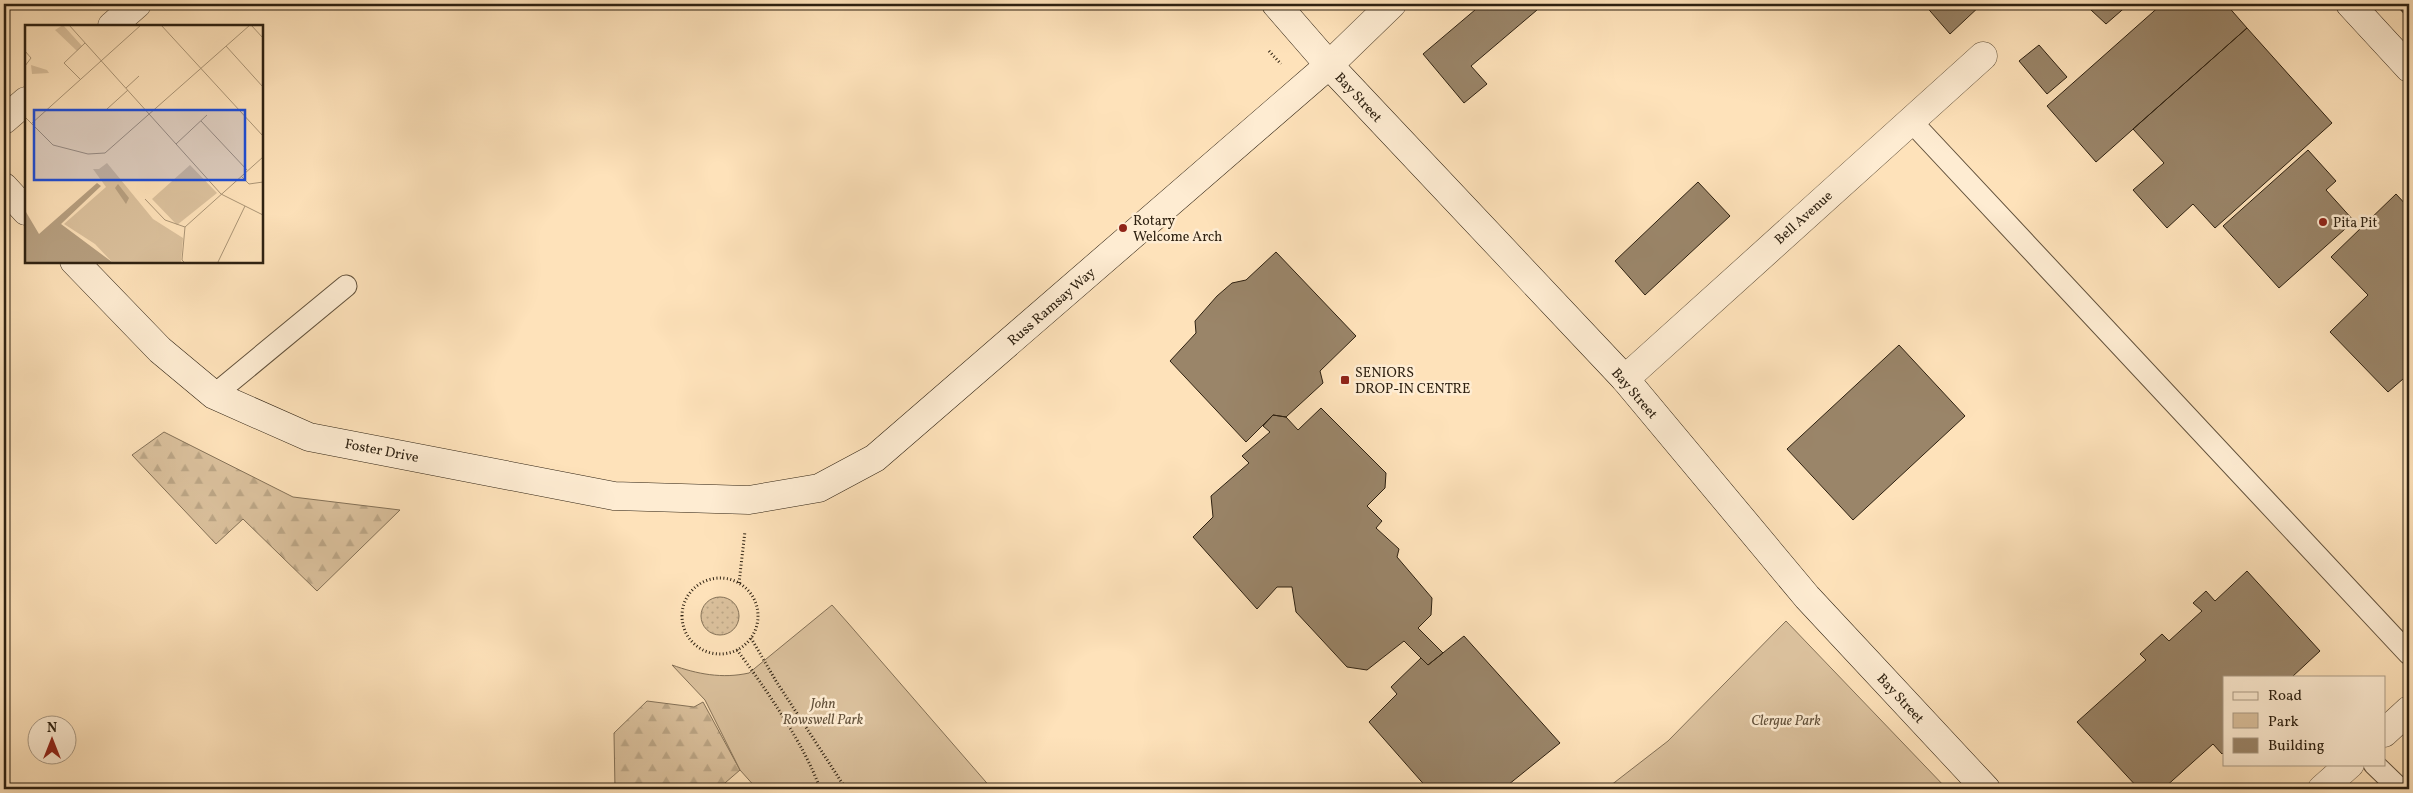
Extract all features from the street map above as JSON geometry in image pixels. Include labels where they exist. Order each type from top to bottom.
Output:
[{"type":"street","points":[[113,25],[137,4]]},
{"type":"street","name":"Bay Street","points":[[1276,4],[1329,65],[1625,379],[1807,597],[1986,789]]},
{"type":"street","name":"Russ Ramsay Way","points":[[749,500],[819,488],[875,458],[1329,65],[1392,4]]},
{"type":"street","points":[[2350,4],[2409,68]]},
{"type":"street","name":"Bell Avenue","points":[[1625,379],[1983,56]]},
{"type":"street","points":[[4,120],[25,101]]},
{"type":"street","points":[[4,187],[25,210]]},
{"type":"street","name":"Foster Drive","points":[[75,262],[160,350],[214,395],[309,437],[614,496],[749,500]]},
{"type":"street","points":[[2386,731],[2409,710]]},
{"type":"street","points":[[2322,789],[2348,766]]},
{"type":"lane","points":[[1910,120],[2409,654]]},
{"type":"lane","points":[[214,395],[346,286]]},
{"type":"lane","points":[[2376,766],[2388,780],[2400,789]]},
{"type":"path","points":[[739,583],[749,500]]},
{"type":"path","points":[[724,578],[739,583],[751,594],[757,608],[757,624],[751,638],[736,650],[724,654],[708,652],[694,644],[685,632],[682,616],[685,600],[694,588],[708,580],[724,578]]},
{"type":"path","points":[[751,638],[776,681],[846,789]]},
{"type":"path","points":[[736,650],[792,733],[817,778],[820,789]]},
{"type":"green space","points":[[164,432],[293,497],[400,510],[317,591],[243,519],[216,544],[132,455]]},
{"type":"green space","points":[[720,597],[734,602],[739,616],[734,630],[720,635],[706,630],[701,616],[706,602]]},
{"type":"green space","name":"John Rowswell Park","points":[[832,605],[992,789],[757,789],[740,770],[705,700],[672,665],[710,675],[729,676],[749,673]]},
{"type":"green space","name":"Clergue Park","points":[[1786,621],[1947,789],[1606,789],[1668,741]]},
{"type":"green space","points":[[647,701],[694,707],[703,702],[740,770],[718,789],[615,789],[614,733]]},
{"type":"building","points":[[1482,4],[1532,4],[1537,10],[1471,66],[1487,84],[1464,103],[1423,54]]},
{"type":"building","points":[[1924,4],[1982,4],[1950,34]]},
{"type":"building","points":[[2098,4],[2129,4],[2106,24],[2091,10]]},
{"type":"building","points":[[2162,4],[2226,4],[2247,28],[2096,162],[2047,106]]},
{"type":"building","points":[[2402,4],[2409,4],[2409,19],[2398,7]]},
{"type":"building","points":[[2247,28],[2332,123],[2215,228],[2193,204],[2167,228],[2133,190],[2164,163],[2133,129]]},
{"type":"building","points":[[2039,45],[2067,77],[2047,94],[2019,61]]},
{"type":"building","points":[[2308,150],[2336,181],[2326,190],[2354,221],[2279,288],[2223,226]]},
{"type":"building","points":[[1698,182],[1730,216],[1645,295],[1615,261]]},
{"type":"building","points":[[2396,194],[2409,208],[2409,386],[2403,379],[2388,392],[2330,332],[2368,295],[2331,257]]},
{"type":"building","points":[[1276,252],[1356,336],[1320,371],[1323,383],[1286,417],[1273,415],[1246,442],[1170,361],[1196,333],[1195,321],[1217,296],[1232,283],[1246,280]]},
{"type":"building","points":[[1899,345],[1965,416],[1853,520],[1787,449]]},
{"type":"building","points":[[1321,408],[1386,473],[1385,488],[1367,506],[1382,521],[1376,528],[1399,549],[1397,557],[1432,598],[1431,615],[1418,628],[1443,653],[1428,665],[1404,641],[1367,670],[1347,667],[1296,612],[1292,587],[1277,587],[1257,609],[1193,537],[1213,517],[1211,496],[1249,463],[1242,456],[1270,432],[1263,426],[1273,415],[1286,417],[1298,430]]},
{"type":"building","points":[[2247,571],[2320,651],[2293,676],[2223,676],[2223,753],[2213,744],[2163,789],[2139,789],[2077,722],[2146,660],[2140,654],[2162,634],[2169,641],[2202,611],[2193,603],[2206,591],[2215,601]]},
{"type":"building","points":[[1464,636],[1560,743],[1503,789],[1428,789],[1369,722],[1397,694],[1391,687],[1421,658],[1428,665]]},
{"type":"place","name":"Pita Pit","points":[[2323,222]]},
{"type":"place","name":"Rotary Welcome Arch","points":[[1123,228]]},
{"type":"place","name":"SENIORS DROP-IN CENTRE","points":[[1345,380]]}]
